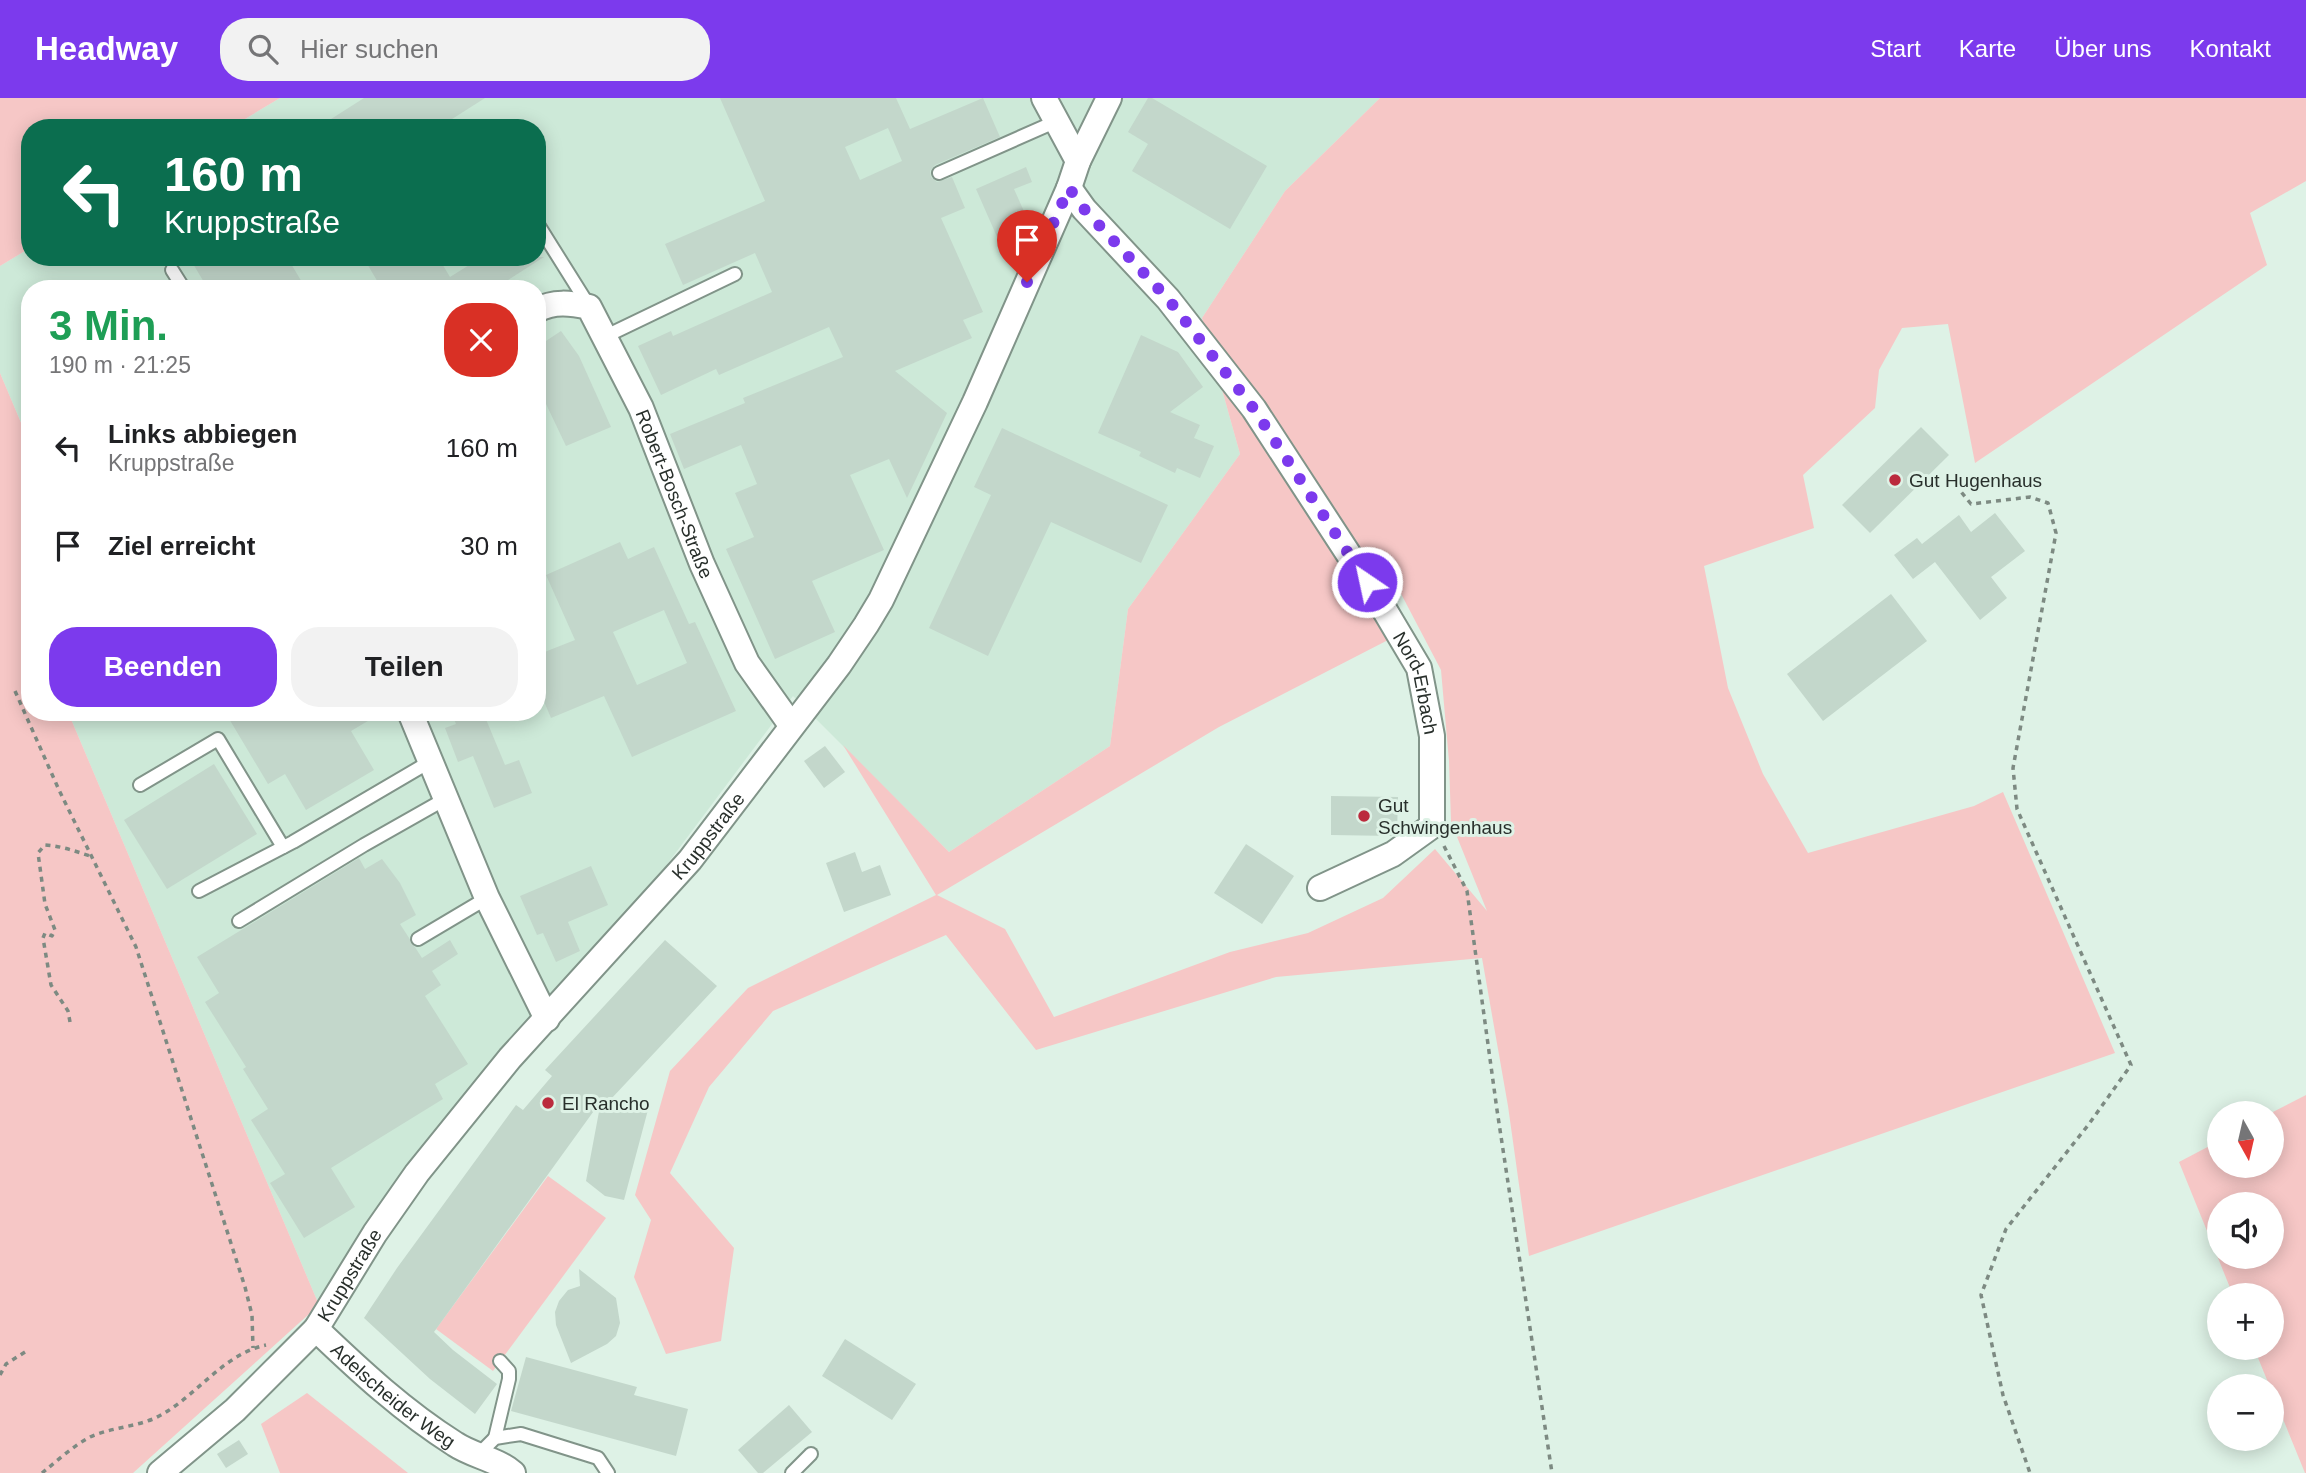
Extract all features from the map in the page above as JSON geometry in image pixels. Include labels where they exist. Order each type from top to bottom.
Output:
[{"type":"street","points":[[1044,98],[1078,160]]},
{"type":"street","name":"Kruppstraße","points":[[160,1473],[235,1410],[308,1336],[374,1233],[417,1173],[510,1058],[690,860],[839,665],[881,600],[975,402],[1069,188],[1078,160],[1109,98]]},
{"type":"street","name":"Nord-Erbach","points":[[1069,188],[1084,209],[1168,299],[1254,409],[1381,604],[1419,668],[1432,736],[1432,826]]},
{"type":"street","points":[[546,305],[567,303],[589,307]]},
{"type":"street","name":"Robert-Bosch-Straße","points":[[589,307],[641,408],[702,564],[747,663],[792,725]]},
{"type":"street","points":[[414,721],[487,898],[547,1019]]},
{"type":"street","points":[[1320,888],[1393,854],[1432,826]]},
{"type":"street","name":"Adelscheider Weg","points":[[308,1336],[398,1405],[458,1446],[513,1473]]},
{"type":"lane","points":[[939,173],[1057,121]]},
{"type":"lane","points":[[546,238],[589,307]]},
{"type":"lane","points":[[172,271],[178,280]]},
{"type":"lane","points":[[604,337],[735,274]]},
{"type":"lane","points":[[140,785],[218,739],[283,847]]},
{"type":"lane","points":[[199,891],[283,847],[431,761]]},
{"type":"lane","points":[[239,921],[447,798]]},
{"type":"lane","points":[[418,939],[487,898]]},
{"type":"lane","points":[[477,1456],[495,1438],[509,1379],[509,1371],[500,1362]]},
{"type":"lane","points":[[495,1438],[521,1434],[548,1442],[598,1458],[608,1473]]},
{"type":"lane","points":[[792,1473],[811,1454]]},
{"type":"path","points":[[1949,477],[1971,504],[2030,497],[2048,503],[2056,533],[2013,768],[2017,809],[2131,1065],[2089,1124],[2006,1229],[1982,1295],[2003,1395],[2030,1473]]},
{"type":"path","points":[[15,691],[21,704]]},
{"type":"path","points":[[28,721],[136,947],[245,1287],[252,1315],[253,1348]]},
{"type":"path","points":[[1432,826],[1467,891],[1552,1473]]},
{"type":"path","points":[[70,1022],[68,1011],[51,985],[43,938],[46,933],[52,936],[55,930],[45,904],[38,853],[41,848],[51,845],[92,857]]},
{"type":"path","points":[[42,1473],[89,1438],[153,1419],[185,1398],[233,1357],[253,1348],[308,1336]]},
{"type":"path","points":[[0,1375],[6,1364],[25,1352]]},
{"type":"shaded area","points":[[0,98],[280,98],[245,119],[21,119],[21,253],[0,266]]},
{"type":"shaded area","points":[[280,98],[1380,98],[1285,191],[1202,318],[1240,454],[1128,609],[1110,746],[949,852],[793,696],[665,867],[528,1021],[319,1305],[72,721],[546,721],[546,280],[21,280],[21,423],[0,373],[0,266],[21,253],[21,266],[546,266],[546,119],[245,119]]},
{"type":"shaded area","points":[[1380,98],[2306,98],[2306,181],[2250,213],[2267,265],[1975,463],[1948,324],[1902,328],[1879,370],[1875,408],[1803,475],[1814,528],[1704,566],[1728,688],[1763,774],[1808,853],[1974,806],[2003,792],[2115,1053],[1529,1256],[1508,1106],[1482,958],[1276,977],[1036,1050],[946,935],[773,1011],[709,1087],[670,1173],[734,1248],[721,1341],[666,1354],[634,1277],[651,1220],[635,1195],[670,1071],[748,988],[936,895],[843,745],[949,852],[1110,746],[1128,609],[1240,454],[1202,318],[1285,191]],"holes":[[[1398,588],[1441,670],[1451,822],[1487,911],[1435,849],[1383,898],[1308,933],[1230,952],[1054,1017],[1005,929],[937,895],[1219,727],[1390,639]]]},
{"type":"shaded area","points":[[0,373],[21,423],[21,721],[72,721],[319,1305],[133,1473],[0,1473]]},
{"type":"shaded area","points":[[2306,1095],[2306,1473],[2284,1422],[2284,1374],[2265,1374],[2259,1360],[2284,1360],[2284,1283],[2228,1283],[2222,1269],[2284,1269],[2284,1192],[2207,1192],[2207,1231],[2179,1162],[2207,1147],[2207,1178],[2284,1178],[2284,1106]]},
{"type":"shaded area","points":[[548,1176],[606,1218],[493,1371],[436,1329]]},
{"type":"shaded area","points":[[307,1393],[408,1473],[280,1473],[261,1424]]},
{"type":"building","points":[[364,98],[485,98],[452,119],[331,119]]},
{"type":"building","points":[[720,98],[896,98],[910,129],[983,98],[1000,137],[935,165],[930,171],[931,177],[937,182],[952,177],[965,208],[941,218],[983,312],[963,320],[972,338],[895,371],[947,413],[907,498],[889,459],[850,475],[884,550],[812,581],[835,632],[775,659],[726,549],[754,537],[735,493],[757,484],[741,445],[684,469],[670,434],[745,403],[743,398],[843,357],[829,327],[719,375],[716,369],[661,395],[638,346],[671,331],[673,336],[772,292],[755,253],[683,285],[665,244],[765,201]],"holes":[[[888,128],[902,161],[860,180],[845,147]]]},
{"type":"building","points":[[1148,98],[1267,166],[1230,229],[1132,171],[1148,144],[1128,132]]},
{"type":"building","points":[[1026,167],[1032,182],[1014,189],[1031,227],[1025,230],[1019,247],[1009,244],[1001,246],[976,189]]},
{"type":"building","points":[[194,266],[292,266],[301,280],[203,280]]},
{"type":"building","points":[[368,266],[443,266],[450,277],[468,266],[530,266],[508,280],[377,280]]},
{"type":"building","points":[[561,331],[579,356],[611,427],[566,446],[546,404],[546,341]]},
{"type":"building","points":[[1141,335],[1178,352],[1203,387],[1170,412],[1200,425],[1194,438],[1214,446],[1200,478],[1177,468],[1175,473],[1139,456],[1141,452],[1098,433]]},
{"type":"building","name":"Gut Hugenhaus","points":[[1921,427],[1949,455],[1870,533],[1842,505]]},
{"type":"building","points":[[1002,428],[1168,505],[1141,563],[1051,522],[988,656],[929,628],[991,495],[974,487]]},
{"type":"building","points":[[1995,513],[2025,551],[1991,577],[2007,598],[1980,620],[1935,562],[1913,579],[1894,555],[1917,538],[1922,544],[1959,515],[1971,532]]},
{"type":"building","points":[[620,542],[628,559],[654,547],[689,624],[695,622],[736,711],[632,757],[604,696],[551,718],[546,706],[546,651],[575,640],[546,575]],"holes":[[[664,610],[687,663],[637,685],[613,632]]]},
{"type":"building","points":[[1891,594],[1927,641],[1823,721],[1787,674]]},
{"type":"building","points":[[230,721],[368,721],[351,731],[374,770],[306,810],[285,774],[268,784]]},
{"type":"building","points":[[455,721],[487,721],[505,765],[519,760],[532,793],[494,808],[473,756],[458,762],[445,728],[456,724]]},
{"type":"building","points":[[825,746],[845,772],[824,788],[804,761]]},
{"type":"building","points":[[214,764],[257,834],[167,889],[124,820]]},
{"type":"building","name":"Gut Schwingenhaus","points":[[1331,796],[1398,797],[1397,833],[1393,836],[1331,835]]},
{"type":"building","points":[[1246,844],[1294,876],[1262,924],[1214,893]]},
{"type":"building","points":[[855,852],[862,872],[880,865],[891,895],[844,912],[826,863]]},
{"type":"building","points":[[359,858],[365,869],[382,859],[400,883],[416,915],[400,924],[422,958],[450,940],[458,954],[432,971],[441,985],[425,996],[468,1064],[435,1084],[443,1099],[331,1168],[355,1207],[304,1238],[270,1183],[285,1174],[251,1120],[268,1109],[243,1069],[246,1067],[205,1002],[219,993],[197,957]]},
{"type":"building","points":[[591,866],[608,905],[568,922],[580,951],[556,962],[543,933],[537,935],[520,896]]},
{"type":"building","points":[[665,940],[717,986],[611,1099],[649,1106],[624,1200],[605,1196],[586,1181],[601,1101],[434,1332],[497,1384],[475,1414],[430,1379],[364,1318],[397,1268],[516,1105],[523,1110],[552,1076],[545,1070]]},
{"type":"building","points":[[579,1269],[616,1298],[620,1323],[616,1336],[607,1344],[571,1363],[556,1325],[555,1312],[559,1301],[568,1290],[580,1286]]},
{"type":"building","points":[[845,1339],[916,1384],[892,1420],[822,1376]]},
{"type":"building","points":[[526,1357],[637,1387],[634,1395],[688,1409],[676,1456],[511,1411]]},
{"type":"building","points":[[789,1405],[812,1432],[763,1473],[758,1473],[738,1450]]},
{"type":"building","points":[[239,1440],[248,1454],[226,1468],[217,1454]]},
{"type":"place","name":"Gut Hugenhaus","points":[[1895,480]]},
{"type":"place","name":"Gut Schwingenhaus","points":[[1364,816]]},
{"type":"place","name":"El Rancho","points":[[548,1103]]},
{"type":"route","points":[[1027,282],[1069,188],[1084,209],[1168,299],[1254,409],[1367,582]]}]
